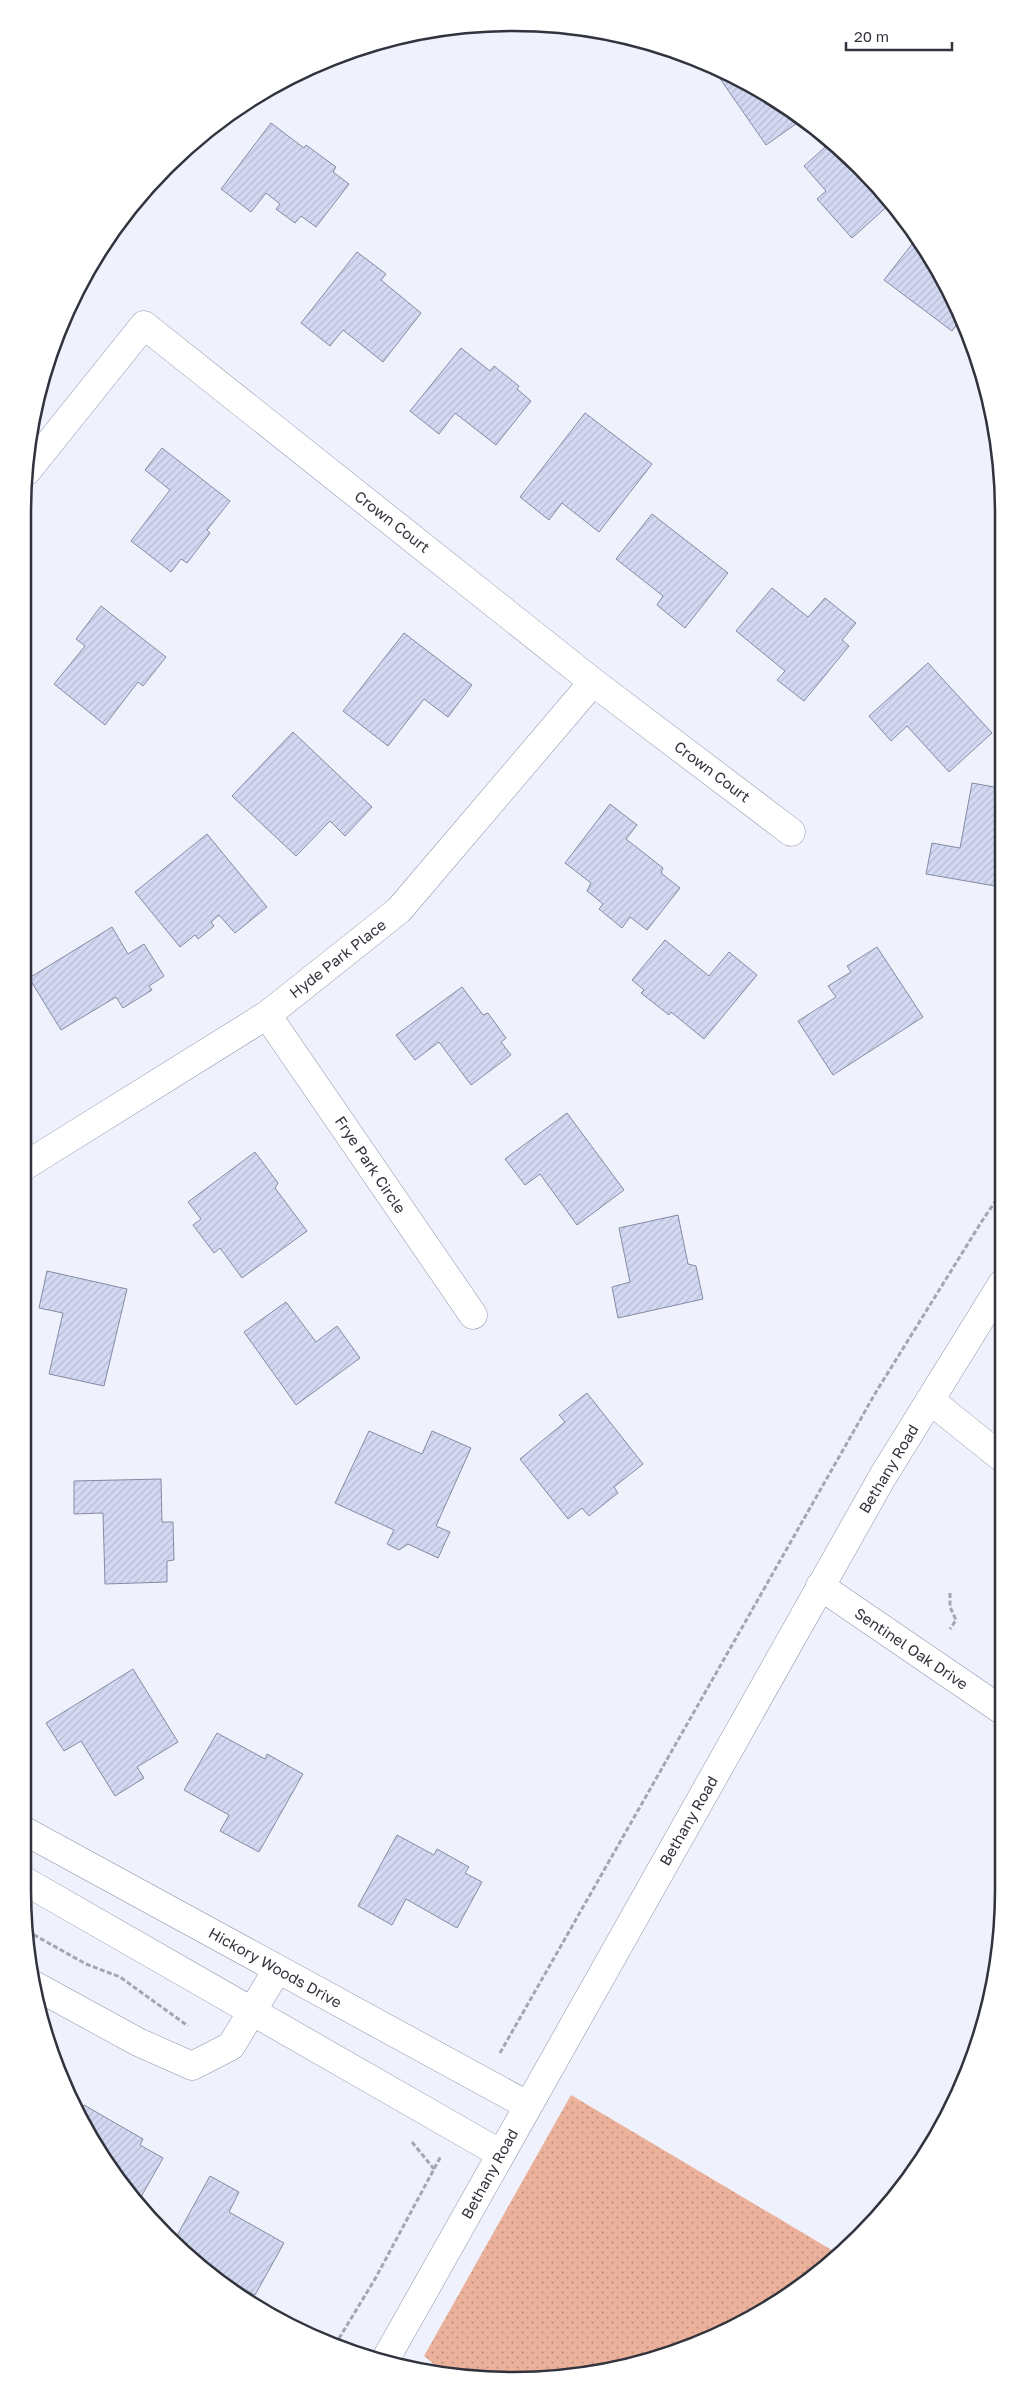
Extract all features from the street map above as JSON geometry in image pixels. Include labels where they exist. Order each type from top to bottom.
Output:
[{"type":"street","name":"Crown Court","points":[[34,463],[144,325],[593,682],[791,832]]},
{"type":"street","name":"Hyde Park Place","points":[[31,1161],[267,1015],[399,910],[593,682]]},
{"type":"street","name":"Frye Park Circle","points":[[267,1015],[473,1315]]},
{"type":"street","name":"Bethany Road","points":[[388,2355],[883,1476],[995,1295]]},
{"type":"street","points":[[930,1400],[995,1452]]},
{"type":"street","name":"Sentinel Oak Drive","points":[[820,1586],[995,1706]]},
{"type":"street","name":"Hickory Woods Drive","points":[[31,1835],[528,2105]]},
{"type":"street","points":[[31,1885],[501,2154]]},
{"type":"street","points":[[42,1990],[138,2042],[192,2066],[231,2046],[277,1970]]},
{"type":"path","points":[[500,2052],[876,1392],[995,1203]]},
{"type":"path","points":[[950,1593],[950,1607],[956,1620],[950,1628]]},
{"type":"path","points":[[33,1935],[86,1964],[120,1978],[195,2031]]},
{"type":"path","points":[[339,2339],[375,2279],[434,2169]]},
{"type":"shaded area","points":[[571,2095],[833,2251],[781,2291],[754,2307],[697,2335],[638,2355],[576,2368],[513,2372],[450,2368],[435,2365],[424,2356]]},
{"type":"building","points":[[720,78],[781,112],[796,124],[766,145]]},
{"type":"building","points":[[271,123],[304,148],[306,145],[336,167],[333,172],[349,184],[316,227],[301,216],[295,223],[276,209],[280,204],[266,193],[251,212],[221,189]]},
{"type":"building","points":[[826,147],[854,172],[885,208],[852,238],[817,199],[826,191],[804,166]]},
{"type":"building","points":[[913,243],[945,300],[956,325],[952,331],[884,280]]},
{"type":"building","points":[[357,252],[386,274],[381,280],[421,313],[383,362],[343,330],[330,346],[301,323]]},
{"type":"building","points":[[461,348],[490,371],[494,366],[519,386],[517,389],[531,401],[496,445],[455,413],[439,434],[410,411]]},
{"type":"building","points":[[585,413],[652,464],[599,532],[562,503],[549,520],[520,497]]},
{"type":"building","points":[[162,448],[230,501],[207,530],[210,533],[187,563],[181,559],[171,572],[131,541],[170,490],[145,470]]},
{"type":"building","points":[[652,514],[728,573],[685,628],[657,605],[663,596],[616,559]]},
{"type":"building","points":[[772,588],[808,617],[825,598],[856,623],[842,640],[849,646],[804,701],[777,680],[785,671],[736,631]]},
{"type":"building","points":[[101,606],[166,657],[143,686],[138,682],[105,725],[54,684],[85,646],[76,639]]},
{"type":"building","points":[[404,633],[472,685],[448,717],[424,699],[388,746],[343,711]]},
{"type":"building","points":[[928,663],[992,733],[949,772],[907,726],[891,741],[869,716]]},
{"type":"building","points":[[293,732],[372,807],[345,836],[330,821],[296,856],[232,796]]},
{"type":"building","points":[[972,783],[995,787],[995,886],[926,874],[932,843],[960,848]]},
{"type":"building","points":[[610,804],[637,825],[626,839],[663,868],[661,873],[680,888],[647,930],[630,917],[622,928],[599,909],[603,904],[587,891],[591,883],[565,863]]},
{"type":"building","points":[[207,834],[267,907],[235,933],[219,915],[211,922],[214,926],[198,939],[195,935],[180,947],[135,892]]},
{"type":"building","points":[[112,927],[128,954],[144,944],[164,976],[149,986],[152,990],[123,1008],[116,997],[61,1030],[31,981],[31,977]]},
{"type":"building","points":[[665,940],[709,976],[729,952],[757,975],[704,1039],[671,1012],[669,1015],[641,993],[644,990],[632,980]]},
{"type":"building","points":[[877,947],[923,1017],[833,1075],[798,1021],[836,997],[828,986],[851,972],[847,966]]},
{"type":"building","points":[[462,987],[483,1015],[488,1013],[506,1038],[501,1042],[511,1055],[471,1085],[439,1042],[415,1060],[396,1035]]},
{"type":"building","points":[[567,1113],[624,1190],[577,1225],[540,1174],[525,1185],[505,1159]]},
{"type":"building","points":[[255,1152],[278,1183],[275,1188],[307,1231],[242,1278],[220,1248],[214,1253],[193,1225],[201,1219],[188,1202]]},
{"type":"building","points":[[678,1215],[688,1264],[696,1266],[703,1299],[618,1318],[612,1287],[630,1282],[619,1228]]},
{"type":"building","points":[[47,1271],[127,1289],[104,1386],[49,1374],[63,1313],[39,1308]]},
{"type":"building","points":[[286,1302],[316,1342],[337,1326],[360,1358],[296,1405],[244,1332]]},
{"type":"building","points":[[587,1393],[643,1464],[614,1487],[618,1493],[589,1516],[582,1508],[568,1519],[520,1459],[565,1422],[559,1415]]},
{"type":"building","points":[[369,1431],[422,1454],[432,1431],[471,1448],[436,1526],[450,1532],[438,1558],[408,1544],[399,1550],[387,1544],[394,1530],[335,1503]]},
{"type":"building","points":[[161,1479],[162,1522],[173,1522],[174,1560],[167,1561],[167,1582],[105,1584],[103,1513],[74,1514],[74,1481]]},
{"type":"building","points":[[133,1669],[178,1742],[137,1767],[144,1778],[115,1796],[81,1741],[64,1751],[46,1723]]},
{"type":"building","points":[[217,1733],[265,1759],[267,1754],[303,1774],[259,1852],[220,1831],[229,1815],[184,1790]]},
{"type":"building","points":[[397,1835],[434,1855],[437,1849],[469,1867],[465,1873],[482,1882],[457,1928],[406,1899],[392,1925],[358,1906]]},
{"type":"building","points":[[84,2105],[143,2139],[140,2145],[163,2158],[141,2196],[112,2158],[83,2107]]},
{"type":"building","points":[[210,2176],[239,2192],[229,2212],[284,2243],[255,2295],[238,2285],[220,2272],[177,2236]]}]
